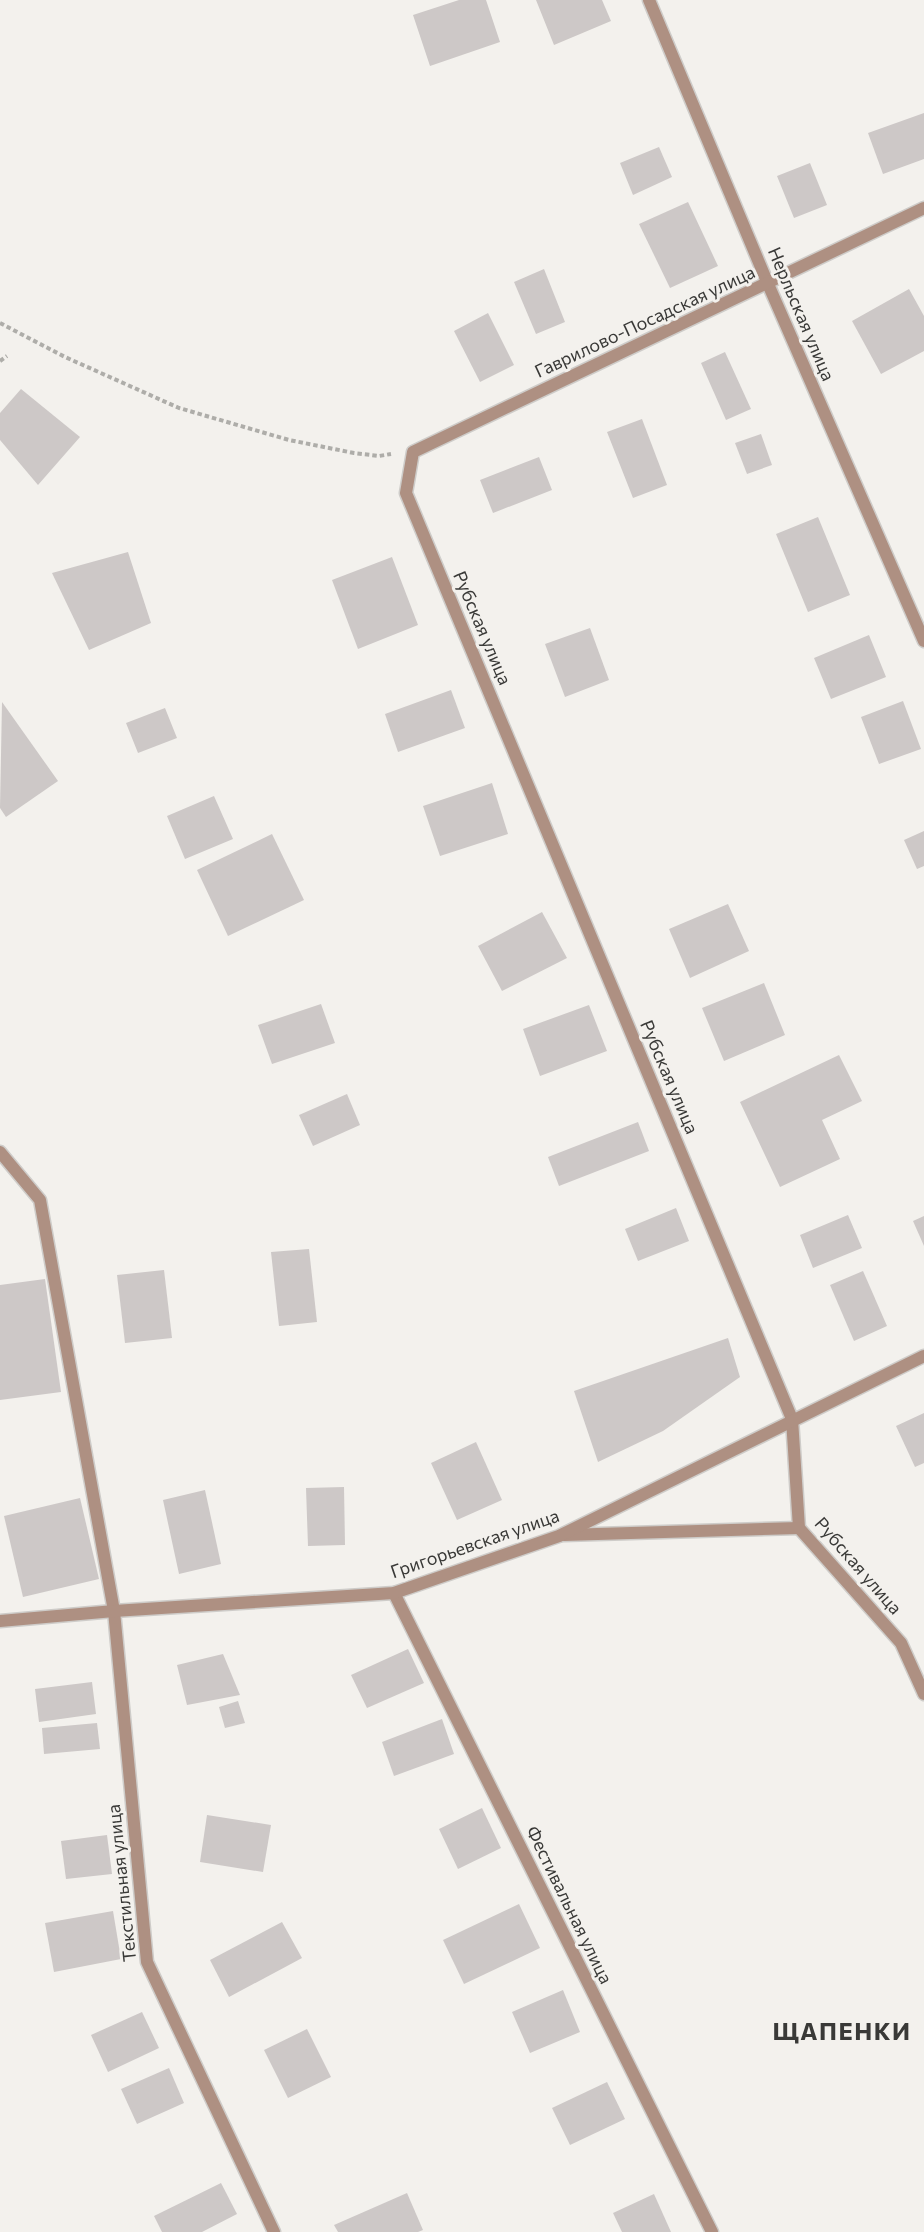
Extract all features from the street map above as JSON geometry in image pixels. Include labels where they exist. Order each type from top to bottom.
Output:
[{"type":"street","name":"Нерльская улица","points":[[649,0],[768,284],[924,641]]},
{"type":"street","name":"Гаврилово-Посадская улица","points":[[413,452],[924,208]]},
{"type":"street","name":"Рубская улица","points":[[413,452],[406,493],[792,1419],[800,1528],[901,1643],[924,1694]]},
{"type":"street","name":"Текстильная улица","points":[[0,1152],[40,1200],[114,1611],[147,1962],[274,2232]]},
{"type":"street","name":"Григорьевская улица","points":[[0,1621],[114,1611],[394,1593],[559,1536],[792,1419],[924,1356]]},
{"type":"street","points":[[559,1536],[800,1528]]},
{"type":"street","name":"Фестивальная улица","points":[[394,1593],[712,2232]]},
{"type":"path","points":[[0,323],[65,357],[179,408],[288,440],[354,453],[380,456],[413,452]]},
{"type":"path","points":[[0,361],[7,356]]},
{"type":"building","points":[[459,0],[486,0],[500,42],[430,66],[413,15]]},
{"type":"building","points":[[536,0],[602,0],[611,21],[554,45]]},
{"type":"building","points":[[924,113],[924,159],[883,174],[868,133]]},
{"type":"building","points":[[659,147],[672,177],[633,195],[620,163]]},
{"type":"building","points":[[810,163],[827,205],[794,218],[777,176]]},
{"type":"building","points":[[688,202],[718,266],[670,288],[639,224]]},
{"type":"building","points":[[544,269],[565,322],[536,334],[514,282]]},
{"type":"building","points":[[909,289],[924,316],[924,351],[881,374],[852,321]]},
{"type":"building","points":[[488,313],[514,365],[480,382],[454,331]]},
{"type":"building","points":[[725,352],[751,409],[726,420],[701,363]]},
{"type":"building","points":[[21,389],[80,437],[38,485],[0,440],[0,413]]},
{"type":"building","points":[[642,419],[667,485],[633,498],[607,432]]},
{"type":"building","points":[[761,434],[772,465],[747,474],[735,443]]},
{"type":"building","points":[[539,457],[552,490],[493,513],[480,480]]},
{"type":"building","points":[[818,517],[850,595],[808,612],[776,534]]},
{"type":"building","points":[[128,552],[151,623],[89,650],[52,573]]},
{"type":"building","points":[[392,557],[418,625],[358,649],[332,580]]},
{"type":"building","points":[[590,628],[609,680],[565,697],[545,644]]},
{"type":"building","points":[[869,635],[886,677],[831,699],[814,658]]},
{"type":"building","points":[[451,690],[465,728],[398,752],[385,714]]},
{"type":"building","points":[[903,701],[921,749],[879,764],[861,717]]},
{"type":"building","points":[[2,702],[58,781],[6,817],[0,808]]},
{"type":"building","points":[[165,708],[177,738],[138,753],[126,723]]},
{"type":"building","points":[[492,783],[508,834],[440,856],[423,806]]},
{"type":"building","points":[[214,796],[233,839],[185,859],[167,816]]},
{"type":"building","points":[[924,831],[924,866],[917,869],[904,840]]},
{"type":"building","points":[[272,834],[304,900],[228,936],[197,870]]},
{"type":"building","points":[[728,904],[749,951],[690,978],[669,929]]},
{"type":"building","points":[[542,912],[567,958],[502,991],[478,946]]},
{"type":"building","points":[[764,983],[785,1035],[724,1061],[702,1008]]},
{"type":"building","points":[[321,1004],[335,1043],[272,1064],[258,1025]]},
{"type":"building","points":[[589,1005],[607,1051],[540,1076],[523,1029]]},
{"type":"building","points":[[839,1055],[862,1101],[822,1120],[840,1159],[780,1187],[740,1102]]},
{"type":"building","points":[[347,1094],[360,1125],[313,1146],[299,1115]]},
{"type":"building","points":[[638,1122],[649,1151],[559,1186],[548,1157]]},
{"type":"building","points":[[676,1208],[689,1241],[638,1261],[625,1229]]},
{"type":"building","points":[[848,1215],[862,1248],[813,1268],[800,1235]]},
{"type":"building","points":[[924,1216],[924,1246],[913,1221]]},
{"type":"building","points":[[309,1249],[317,1322],[279,1326],[271,1252]]},
{"type":"building","points":[[164,1270],[172,1338],[125,1343],[117,1275]]},
{"type":"building","points":[[863,1271],[887,1326],[854,1341],[830,1285]]},
{"type":"building","points":[[45,1279],[61,1392],[0,1400],[0,1285]]},
{"type":"building","points":[[728,1338],[740,1377],[663,1431],[598,1462],[574,1391]]},
{"type":"building","points":[[924,1413],[924,1463],[915,1467],[896,1426]]},
{"type":"building","points":[[476,1442],[502,1500],[457,1520],[431,1463]]},
{"type":"building","points":[[344,1487],[345,1545],[308,1546],[306,1488]]},
{"type":"building","points":[[205,1490],[221,1564],[179,1574],[163,1500]]},
{"type":"building","points":[[80,1498],[99,1579],[23,1597],[4,1516]]},
{"type":"building","points":[[408,1649],[424,1683],[367,1708],[351,1675]]},
{"type":"building","points":[[223,1654],[240,1695],[187,1705],[177,1665]]},
{"type":"building","points":[[92,1682],[96,1714],[39,1722],[35,1689]]},
{"type":"building","points":[[238,1701],[245,1723],[225,1728],[219,1707]]},
{"type":"building","points":[[442,1719],[454,1754],[394,1776],[382,1742]]},
{"type":"building","points":[[97,1723],[100,1749],[44,1754],[42,1728]]},
{"type":"building","points":[[482,1808],[501,1848],[458,1869],[439,1829]]},
{"type":"building","points":[[207,1815],[271,1825],[263,1872],[200,1862]]},
{"type":"building","points":[[107,1835],[112,1874],[66,1879],[61,1841]]},
{"type":"building","points":[[519,1904],[540,1948],[464,1984],[443,1940]]},
{"type":"building","points":[[113,1911],[121,1959],[54,1972],[45,1923]]},
{"type":"building","points":[[282,1922],[302,1958],[229,1997],[210,1960]]},
{"type":"building","points":[[563,1990],[580,2032],[530,2053],[512,2012]]},
{"type":"building","points":[[142,2012],[159,2048],[108,2072],[91,2035]]},
{"type":"building","points":[[307,2029],[331,2077],[288,2098],[264,2050]]},
{"type":"building","points":[[169,2068],[184,2103],[137,2124],[121,2089]]},
{"type":"building","points":[[607,2082],[625,2119],[570,2145],[552,2108]]},
{"type":"building","points":[[221,2183],[237,2214],[202,2232],[162,2232],[154,2216]]},
{"type":"building","points":[[407,2193],[423,2230],[418,2232],[338,2232],[334,2225]]},
{"type":"building","points":[[654,2194],[671,2232],[622,2232],[613,2213]]},
{"type":"district","name":"ЩАПЕНКИ","points":[[842,2032]]}]
